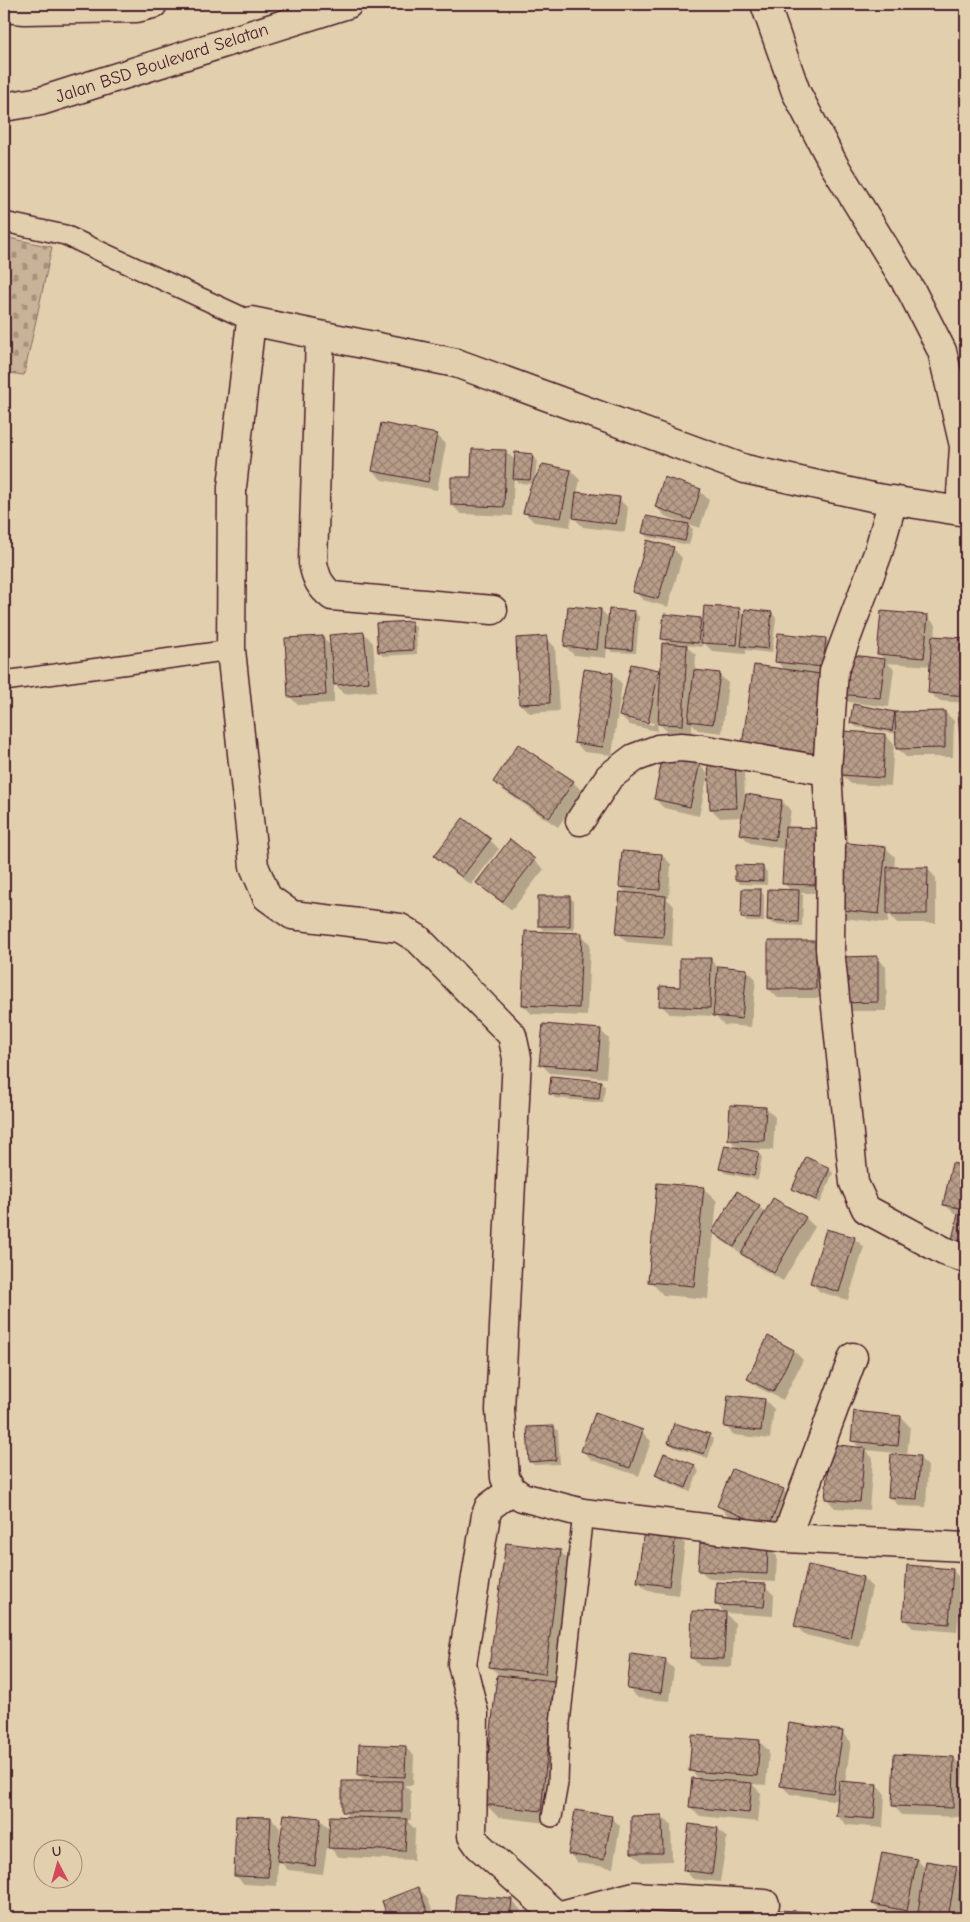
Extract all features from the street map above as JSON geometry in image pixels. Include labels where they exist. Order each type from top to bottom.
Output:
[{"type":"street","points":[[4,8],[25,10],[138,8],[153,4]]},
{"type":"street","name":"Jalan BSD Boulevard Selatan","points":[[4,107],[41,101],[348,4]]},
{"type":"street","points":[[765,4],[796,92],[834,164],[912,292],[942,351],[964,446],[963,512],[893,500],[745,469],[456,363],[251,321],[232,488],[231,650],[254,866],[267,897],[292,915],[400,928],[418,939],[512,1035],[517,1058],[500,1410],[505,1478],[512,1490],[522,1497],[583,1513],[786,1538],[966,1547]]},
{"type":"street","points":[[320,336],[312,564],[322,589],[332,596],[493,610]]},
{"type":"street","points":[[893,500],[878,553],[834,671],[827,771],[830,840],[830,949],[854,1183],[866,1209],[944,1251],[966,1259]]},
{"type":"street","points":[[580,821],[609,777],[634,758],[658,749],[681,747],[701,749],[827,771]]},
{"type":"street","points":[[786,1538],[853,1357]]},
{"type":"street","points":[[512,1490],[489,1507],[486,1515],[462,1664],[474,1713],[472,1836],[479,1846],[557,1917],[634,1896],[764,1904]]},
{"type":"lane","points":[[4,222],[65,234],[251,321]]},
{"type":"lane","points":[[4,681],[231,650]]},
{"type":"lane","points":[[552,1817],[558,1783],[560,1723],[583,1513]]},
{"type":"green space","points":[[4,237],[52,247],[24,375],[9,373],[4,394]]},
{"type":"building","points":[[381,423],[437,434],[428,482],[372,471]]},
{"type":"building","points":[[472,449],[506,450],[504,507],[451,505],[451,477],[471,477]]},
{"type":"building","points":[[515,452],[533,454],[530,480],[513,479]]},
{"type":"building","points":[[543,464],[571,470],[561,518],[523,513],[530,487]]},
{"type":"building","points":[[664,477],[701,489],[691,520],[655,507]]},
{"type":"building","points":[[576,492],[620,497],[616,524],[573,518]]},
{"type":"building","points":[[646,516],[689,524],[685,541],[642,533]]},
{"type":"building","points":[[647,540],[674,547],[658,599],[632,592]]},
{"type":"building","points":[[568,606],[601,609],[597,650],[564,646]]},
{"type":"building","points":[[704,606],[740,608],[737,645],[701,643]]},
{"type":"building","points":[[609,609],[635,611],[632,650],[606,648]]},
{"type":"building","points":[[745,609],[772,612],[768,649],[741,646]]},
{"type":"building","points":[[881,611],[928,615],[924,658],[877,654]]},
{"type":"building","points":[[664,614],[701,618],[698,643],[661,639]]},
{"type":"building","points":[[412,621],[413,650],[378,652],[376,623]]},
{"type":"building","points":[[364,632],[369,682],[334,685],[329,635]]},
{"type":"building","points":[[778,633],[826,638],[823,667],[775,662]]},
{"type":"building","points":[[323,636],[326,695],[288,697],[285,638]]},
{"type":"building","points":[[547,636],[550,703],[519,704],[516,638]]},
{"type":"building","points":[[932,636],[966,638],[966,696],[928,693]]},
{"type":"building","points":[[662,643],[687,645],[683,725],[658,724]]},
{"type":"building","points":[[844,654],[885,659],[880,698],[839,694]]},
{"type":"building","points":[[631,664],[659,670],[648,723],[619,716]]},
{"type":"building","points":[[754,665],[828,675],[816,762],[741,752]]},
{"type":"building","points":[[584,669],[613,673],[603,747],[574,743]]},
{"type":"building","points":[[694,670],[720,673],[713,724],[688,721]]},
{"type":"building","points":[[853,704],[895,712],[892,731],[850,723]]},
{"type":"building","points":[[945,711],[945,748],[896,749],[895,712]]},
{"type":"building","points":[[966,711],[966,782],[963,782],[958,712]]},
{"type":"building","points":[[844,731],[885,734],[883,778],[841,775]]},
{"type":"building","points":[[518,744],[574,781],[549,818],[493,782]]},
{"type":"building","points":[[663,755],[700,763],[690,807],[654,799]]},
{"type":"building","points":[[735,759],[737,808],[710,809],[708,760]]},
{"type":"building","points":[[746,794],[782,800],[775,840],[739,834]]},
{"type":"building","points":[[463,818],[491,839],[462,877],[434,856]]},
{"type":"building","points":[[785,827],[817,828],[815,885],[782,884]]},
{"type":"building","points":[[510,839],[535,859],[502,902],[476,883]]},
{"type":"building","points":[[839,842],[886,847],[879,914],[832,909]]},
{"type":"building","points":[[622,851],[662,854],[660,890],[619,887]]},
{"type":"building","points":[[735,865],[763,866],[763,881],[735,880]]},
{"type":"building","points":[[887,867],[928,867],[927,914],[887,914]]},
{"type":"building","points":[[742,889],[761,889],[760,919],[741,918]]},
{"type":"building","points":[[768,889],[799,890],[798,922],[767,920]]},
{"type":"building","points":[[620,892],[666,896],[663,937],[616,934]]},
{"type":"building","points":[[538,896],[570,896],[570,926],[538,926]]},
{"type":"building","points":[[525,931],[582,933],[579,1008],[522,1005]]},
{"type":"building","points":[[768,941],[816,941],[816,989],[768,989]]},
{"type":"building","points":[[878,956],[878,1002],[841,1003],[840,957]]},
{"type":"building","points":[[680,958],[711,958],[710,1008],[659,1006],[660,986],[680,987]]},
{"type":"building","points":[[718,966],[747,969],[742,1019],[713,1016]]},
{"type":"building","points":[[543,1024],[601,1029],[597,1069],[539,1065]]},
{"type":"building","points":[[551,1076],[601,1081],[599,1099],[549,1094]]},
{"type":"building","points":[[730,1105],[766,1107],[764,1141],[728,1140]]},
{"type":"building","points":[[725,1145],[759,1152],[754,1176],[719,1169]]},
{"type":"building","points":[[806,1157],[830,1168],[816,1200],[792,1189]]},
{"type":"building","points":[[952,1163],[966,1166],[966,1209],[943,1205]]},
{"type":"building","points":[[657,1183],[704,1187],[694,1286],[648,1282]]},
{"type":"building","points":[[737,1191],[760,1206],[734,1247],[712,1232]]},
{"type":"building","points":[[773,1198],[806,1217],[774,1273],[741,1254]]},
{"type":"building","points":[[958,1214],[966,1216],[966,1248],[951,1244]]},
{"type":"building","points":[[826,1229],[855,1237],[839,1292],[810,1283]]},
{"type":"building","points":[[768,1336],[794,1350],[773,1392],[747,1379]]},
{"type":"building","points":[[728,1395],[765,1399],[761,1431],[724,1427]]},
{"type":"building","points":[[854,1411],[901,1416],[898,1446],[851,1441]]},
{"type":"building","points":[[595,1413],[643,1430],[630,1468],[581,1451]]},
{"type":"building","points":[[674,1423],[710,1434],[704,1454],[668,1443]]},
{"type":"building","points":[[554,1426],[556,1460],[529,1462],[527,1427]]},
{"type":"building","points":[[830,1444],[865,1448],[860,1502],[825,1499]]},
{"type":"building","points":[[664,1453],[695,1465],[686,1488],[655,1475]]},
{"type":"building","points":[[891,1454],[920,1456],[917,1499],[888,1497]]},
{"type":"building","points":[[732,1469],[784,1489],[769,1527],[717,1506]]},
{"type":"building","points":[[965,1472],[966,1507],[962,1507]]},
{"type":"building","points":[[644,1530],[676,1534],[669,1586],[637,1582]]},
{"type":"building","points":[[506,1543],[561,1550],[545,1674],[489,1667]]},
{"type":"building","points":[[700,1543],[768,1546],[767,1574],[698,1571]]},
{"type":"building","points":[[808,1565],[863,1577],[850,1638],[794,1626]]},
{"type":"building","points":[[907,1565],[953,1569],[949,1624],[903,1620]]},
{"type":"building","points":[[716,1582],[766,1584],[764,1607],[715,1605]]},
{"type":"building","points":[[692,1611],[726,1612],[724,1659],[690,1658]]},
{"type":"building","points":[[631,1654],[666,1659],[661,1693],[627,1689]]},
{"type":"building","points":[[497,1675],[555,1681],[541,1811],[483,1804]]},
{"type":"building","points":[[789,1723],[843,1731],[833,1793],[780,1786]]},
{"type":"building","points":[[692,1735],[760,1740],[757,1776],[689,1771]]},
{"type":"building","points":[[359,1744],[406,1746],[405,1777],[358,1775]]},
{"type":"building","points":[[894,1754],[954,1757],[953,1808],[892,1806]]},
{"type":"building","points":[[692,1778],[752,1783],[749,1813],[689,1807]]},
{"type":"building","points":[[342,1781],[402,1781],[402,1812],[342,1812]]},
{"type":"building","points":[[839,1781],[877,1784],[874,1819],[836,1816]]},
{"type":"building","points":[[575,1810],[612,1816],[604,1860],[568,1854]]},
{"type":"building","points":[[284,1814],[321,1818],[315,1866],[277,1861]]},
{"type":"building","points":[[662,1815],[663,1853],[631,1853],[631,1816]]},
{"type":"building","points":[[236,1816],[271,1817],[268,1877],[234,1876]]},
{"type":"building","points":[[330,1816],[407,1819],[405,1851],[328,1848]]},
{"type":"building","points":[[689,1824],[718,1828],[712,1874],[683,1870]]},
{"type":"building","points":[[882,1852],[917,1859],[907,1911],[872,1904]]},
{"type":"building","points":[[926,1861],[957,1866],[948,1918],[917,1918]]},
{"type":"building","points":[[964,1869],[966,1869],[966,1902],[959,1900]]},
{"type":"building","points":[[418,1887],[429,1915],[421,1918],[388,1918],[382,1901]]},
{"type":"building","points":[[457,1894],[512,1899],[510,1918],[455,1918]]},
{"type":"building","points":[[778,1910],[831,1913],[830,1918],[778,1918]]},
{"type":"building","points":[[345,1911],[372,1917],[372,1918],[344,1918]]}]
